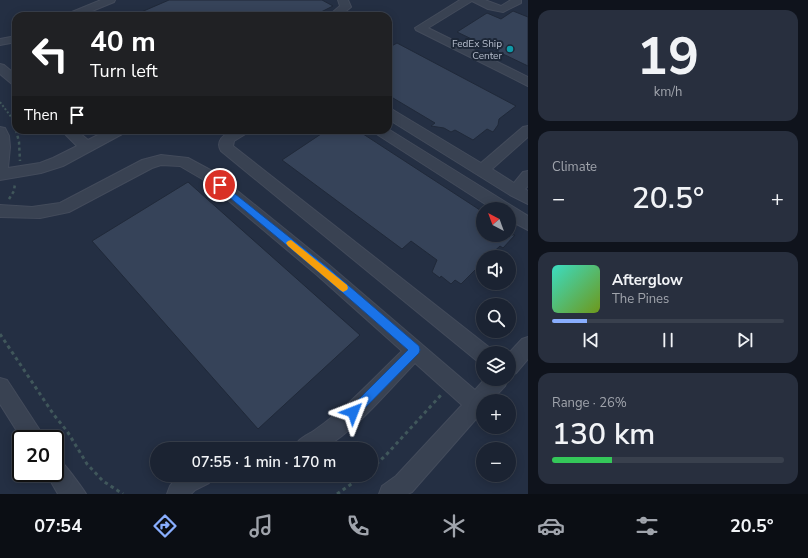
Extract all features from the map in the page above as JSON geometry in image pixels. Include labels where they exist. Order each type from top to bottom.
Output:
[{"type":"street","points":[[81,12],[110,0]]},
{"type":"street","points":[[339,12],[346,7],[343,0]]},
{"type":"street","points":[[467,0],[420,28],[528,82]]},
{"type":"street","points":[[476,0],[492,7],[503,9],[517,0],[528,5]]},
{"type":"street","points":[[0,42],[12,40]]},
{"type":"street","points":[[0,68],[12,78]]},
{"type":"street","points":[[392,115],[522,194],[528,176]]},
{"type":"street","points":[[482,170],[528,130]]},
{"type":"street","points":[[0,131],[2,136],[4,158],[0,174],[41,168],[58,162],[110,134]]},
{"type":"street","points":[[72,134],[87,147]]},
{"type":"street","points":[[235,134],[227,139],[226,148],[476,348]]},
{"type":"street","points":[[386,134],[494,202]]},
{"type":"street","points":[[0,211],[29,213],[49,212],[64,208],[147,164],[161,160],[183,161],[209,176],[323,270],[476,404],[402,491]]},
{"type":"street","points":[[516,216],[528,224]]},
{"type":"street","points":[[516,359],[528,345]]},
{"type":"street","points":[[316,442],[342,423],[415,350]]},
{"type":"street","points":[[485,394],[492,386]]},
{"type":"street","points":[[0,387],[28,430]]},
{"type":"street","points":[[63,482],[75,494]]},
{"type":"street","points":[[178,494],[187,482]]},
{"type":"path","points":[[0,102],[12,118]]},
{"type":"path","points":[[0,334],[54,415],[67,431],[87,464],[103,481],[123,494]]},
{"type":"path","points":[[378,462],[452,383]]},
{"type":"path","points":[[337,494],[354,482]]},
{"type":"building","points":[[169,0],[322,0],[333,6],[321,12],[141,12]]},
{"type":"building","name":"FedEx Ship Center","points":[[513,11],[528,17],[528,66],[457,32],[487,13],[501,19]]},
{"type":"building","points":[[397,43],[516,106],[499,119],[498,125],[493,132],[487,129],[473,140],[455,130],[451,132],[444,128],[431,126],[435,123],[392,97],[392,46]]},
{"type":"building","points":[[321,134],[363,134],[476,207],[476,242],[509,242],[503,248],[500,246],[496,250],[476,250],[476,269],[461,284],[455,280],[451,284],[441,276],[440,278],[432,272],[437,260],[411,241],[402,249],[282,160]]},
{"type":"building","points":[[188,182],[360,335],[258,429],[92,241]]},
{"type":"slow traffic","points":[[291,243],[343,288]]},
{"type":"place","name":"FedEx Ship Center","points":[[510,49]]},
{"type":"route","points":[[220,185],[323,270],[415,350],[353,412]]}]
